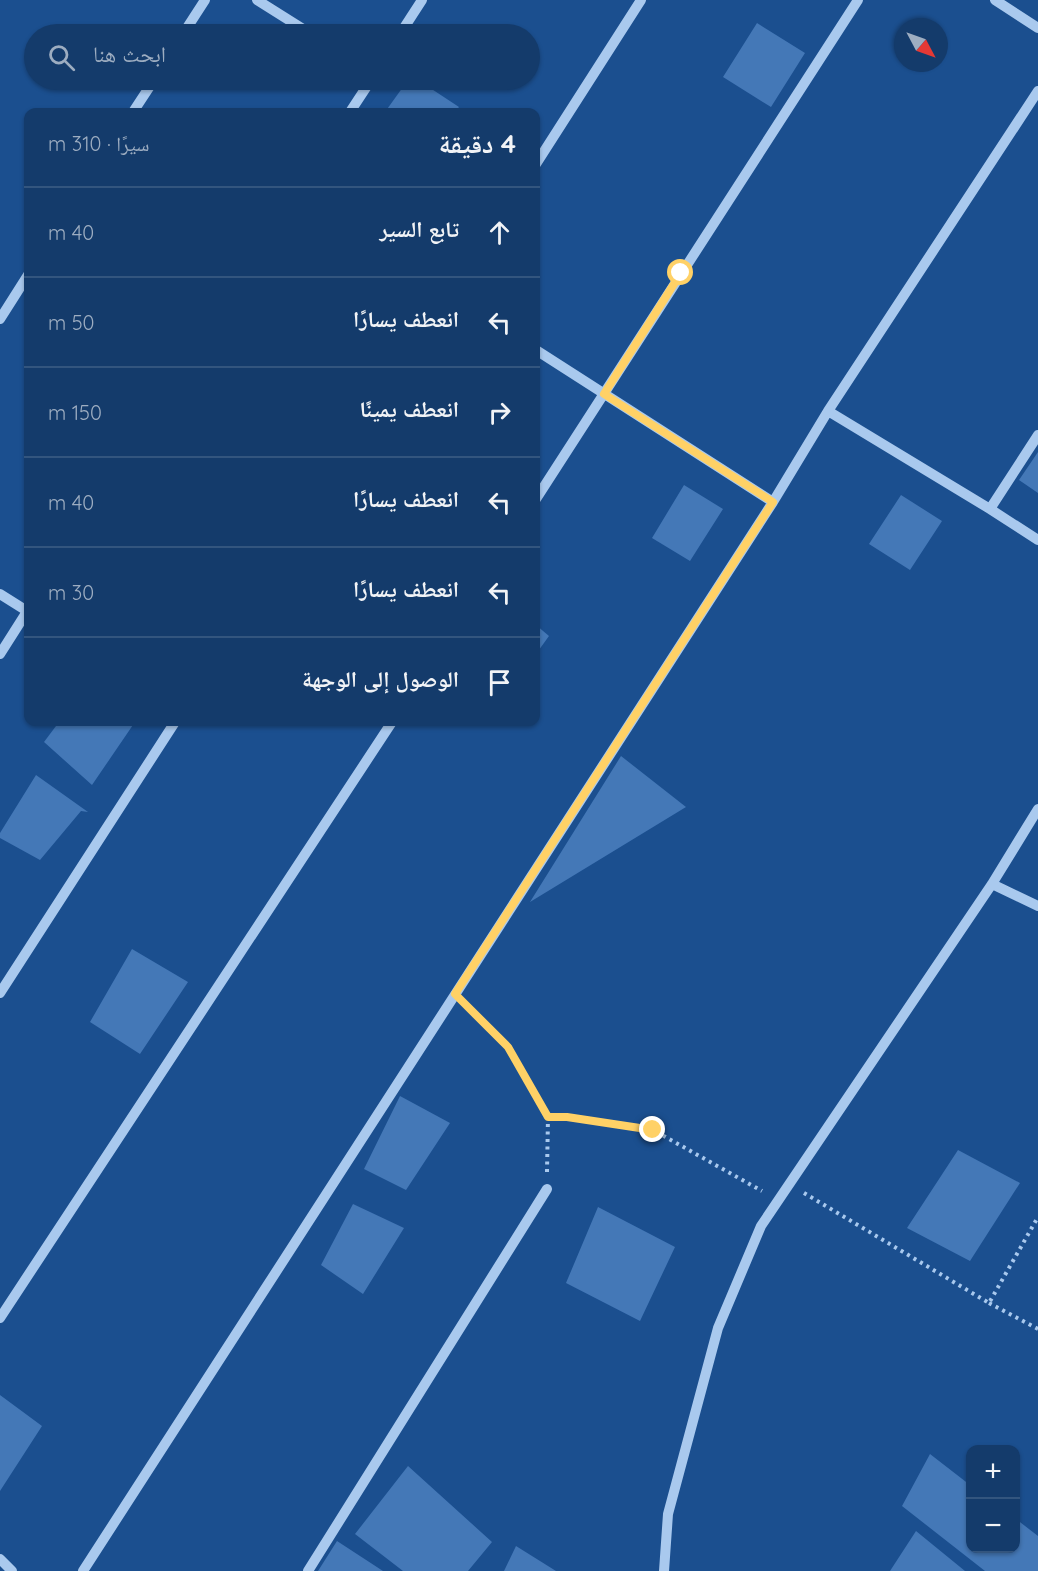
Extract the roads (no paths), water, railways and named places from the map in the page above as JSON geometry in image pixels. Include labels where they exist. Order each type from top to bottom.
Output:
[{"type":"street","points":[[189,24],[205,0]]},
{"type":"street","points":[[257,0],[295,24]]},
{"type":"street","points":[[406,24],[422,0]]},
{"type":"street","points":[[540,158],[641,0]]},
{"type":"street","points":[[540,493],[858,0]]},
{"type":"street","points":[[994,0],[1038,28]]},
{"type":"street","points":[[136,108],[147,90]]},
{"type":"street","points":[[353,108],[364,90]]},
{"type":"street","points":[[82,1571],[773,502],[828,411],[1038,91]]},
{"type":"street","points":[[0,319],[24,281]]},
{"type":"street","points":[[540,353],[773,502]]},
{"type":"street","points":[[828,411],[1038,540]]},
{"type":"street","points":[[990,509],[1038,435]]},
{"type":"street","points":[[0,594],[24,608]]},
{"type":"street","points":[[0,654],[24,616]]},
{"type":"street","points":[[0,993],[172,726]]},
{"type":"street","points":[[0,1318],[389,726]]},
{"type":"street","points":[[664,1571],[669,1514],[718,1328],[761,1226],[992,884],[1038,809]]},
{"type":"street","points":[[992,884],[1038,906]]},
{"type":"street","points":[[308,1571],[547,1189]]},
{"type":"street","points":[[0,1559],[12,1571]]}]
